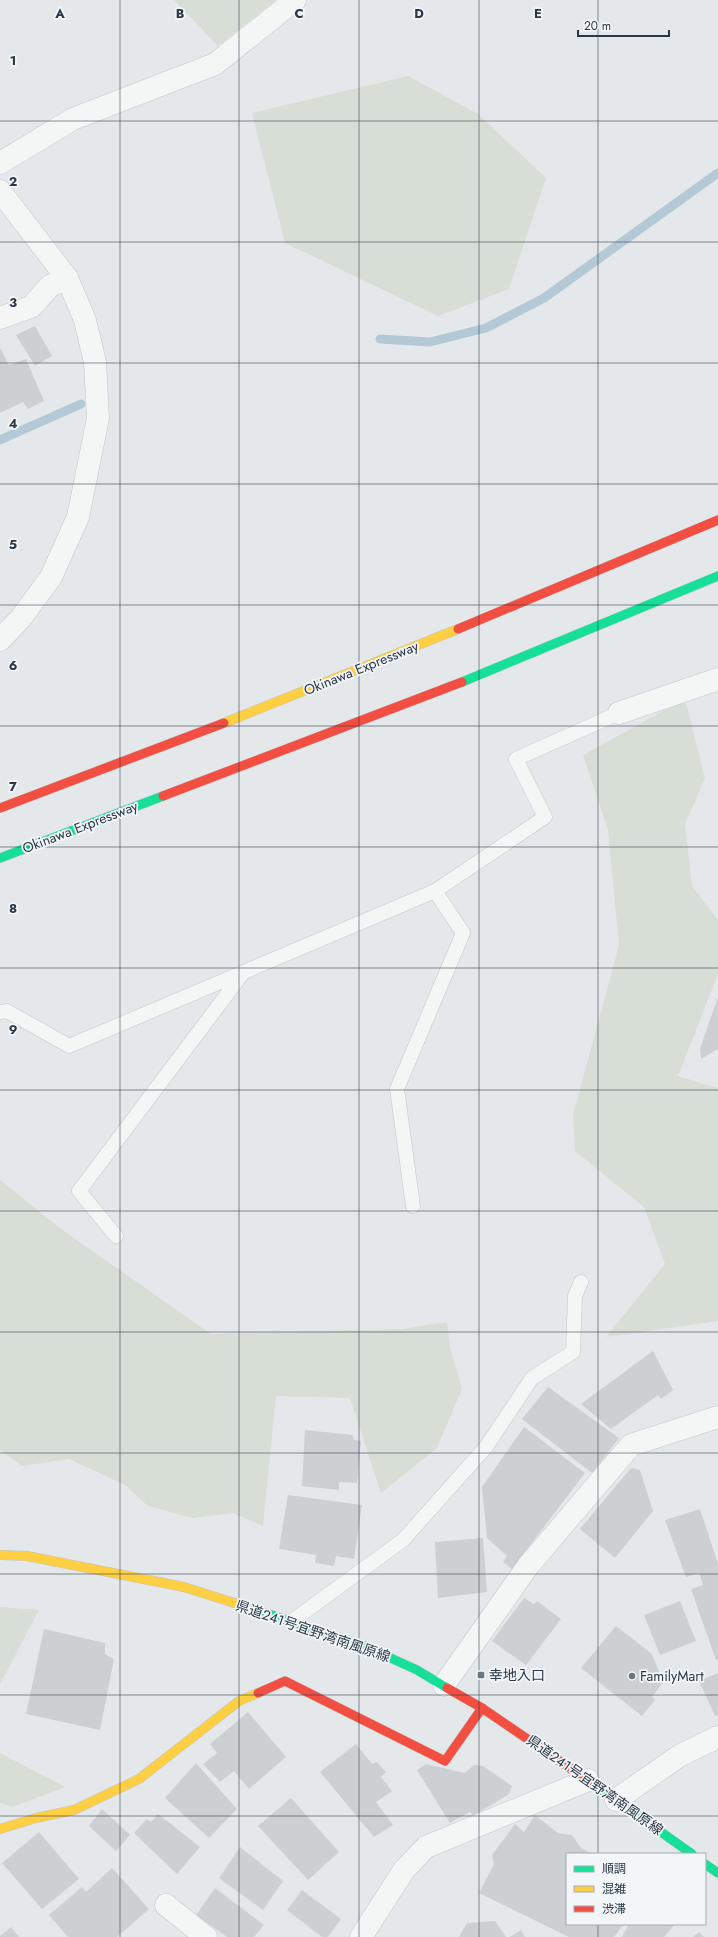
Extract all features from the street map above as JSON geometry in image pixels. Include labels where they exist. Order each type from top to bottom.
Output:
[{"type":"main road","name":"Okinawa Expressway","points":[[0,808],[219,725],[471,624],[718,520]]},
{"type":"main road","name":"Okinawa Expressway","points":[[0,858],[488,671],[647,607],[718,576]]},
{"type":"main road","name":"県道241号宜野湾南風原線","points":[[0,1555],[27,1556],[184,1587],[362,1645],[417,1670],[482,1708],[588,1780],[691,1853]]},
{"type":"main road","points":[[0,1829],[36,1818],[74,1810],[139,1779],[239,1701],[285,1681],[445,1761],[482,1708]]},
{"type":"main road","points":[[706,1865],[718,1874]]},
{"type":"street","points":[[0,163],[73,119],[215,64],[295,0]]},
{"type":"street","points":[[0,191],[67,278],[85,320],[95,362],[98,418],[78,517],[75,524],[51,577],[21,618],[0,640]]},
{"type":"street","points":[[0,318],[31,307],[50,286],[67,278]]},
{"type":"street","points":[[619,713],[718,679]]},
{"type":"street","points":[[444,1685],[528,1566],[631,1445],[718,1417]]},
{"type":"street","points":[[616,1800],[679,1756],[718,1737]]},
{"type":"street","points":[[361,1937],[404,1870],[426,1847],[588,1780]]},
{"type":"street","points":[[166,1905],[206,1937]]},
{"type":"lane","points":[[0,1012],[7,1011],[69,1046],[435,891],[545,817],[516,759],[619,713]]},
{"type":"lane","points":[[414,1206],[397,1089],[463,933],[435,891]]},
{"type":"lane","points":[[116,1236],[79,1191],[243,972]]},
{"type":"lane","points":[[292,1621],[403,1540],[486,1447],[532,1378],[573,1352],[575,1296],[581,1282]]},
{"type":"shaded area","points":[[174,0],[276,0],[218,46]]},
{"type":"shaded area","points":[[408,76],[478,114],[546,178],[509,289],[438,316],[285,243],[252,113]]},
{"type":"shaded area","points":[[685,699],[705,778],[685,824],[692,886],[718,920],[718,974],[678,1076],[718,1088],[718,1321],[606,1337],[665,1264],[644,1207],[575,1151],[573,1115],[619,945],[608,830],[583,755]]},
{"type":"shaded area","points":[[0,1180],[61,1229],[211,1334],[402,1329],[447,1322],[450,1347],[462,1389],[437,1448],[381,1493],[350,1398],[276,1396],[263,1526],[233,1513],[193,1518],[148,1506],[125,1485],[69,1459],[22,1466],[0,1450]]},
{"type":"shaded area","points":[[0,1607],[39,1610],[0,1684]]},
{"type":"shaded area","points":[[0,1753],[65,1787],[13,1807],[0,1803]]},
{"type":"building","points":[[35,326],[52,356],[35,366],[16,335]]},
{"type":"building","points":[[0,348],[9,365],[26,359],[44,401],[28,409],[23,402],[0,413]]},
{"type":"building","points":[[718,997],[718,1049],[701,1059],[700,1049]]},
{"type":"building","points":[[653,1351],[673,1390],[661,1399],[658,1395],[611,1429],[581,1404]]},
{"type":"building","points":[[548,1387],[619,1438],[592,1473],[522,1419]]},
{"type":"building","points":[[524,1427],[585,1473],[512,1569],[503,1562],[507,1556],[487,1538],[482,1487]]},
{"type":"building","points":[[305,1430],[353,1435],[354,1440],[361,1441],[357,1483],[339,1482],[339,1490],[302,1486]]},
{"type":"building","points":[[631,1468],[640,1470],[653,1511],[615,1558],[580,1529]]},
{"type":"building","points":[[288,1495],[362,1505],[354,1559],[336,1556],[334,1566],[315,1563],[316,1555],[279,1549]]},
{"type":"building","points":[[700,1509],[718,1564],[718,1659],[716,1660],[691,1589],[703,1585],[699,1573],[686,1577],[665,1520]]},
{"type":"building","points":[[483,1538],[487,1592],[438,1598],[435,1542]]},
{"type":"building","points":[[524,1598],[534,1604],[537,1601],[561,1619],[526,1665],[492,1641]]},
{"type":"building","points":[[680,1601],[696,1641],[660,1655],[644,1615]]},
{"type":"building","points":[[616,1626],[652,1654],[663,1682],[652,1697],[655,1700],[642,1716],[581,1668]]},
{"type":"building","points":[[44,1629],[105,1643],[105,1654],[114,1659],[100,1730],[26,1714]]},
{"type":"building","points":[[718,1673],[718,1715],[715,1716],[699,1681]]},
{"type":"building","points":[[248,1712],[286,1757],[249,1789],[234,1771],[220,1782],[203,1764],[217,1753],[210,1744]]},
{"type":"building","points":[[356,1744],[372,1764],[377,1762],[386,1772],[381,1777],[392,1791],[376,1802],[393,1825],[374,1837],[320,1772]]},
{"type":"building","points":[[196,1763],[237,1809],[209,1838],[165,1798]]},
{"type":"building","points":[[426,1764],[465,1773],[474,1765],[483,1766],[512,1786],[509,1794],[473,1816],[470,1812],[450,1823],[417,1770]]},
{"type":"building","points":[[291,1798],[339,1852],[308,1880],[258,1826]]},
{"type":"building","points":[[102,1809],[130,1835],[116,1851],[89,1826]]},
{"type":"building","points":[[158,1814],[200,1847],[177,1874],[134,1833],[147,1819],[151,1822]]},
{"type":"building","points":[[535,1815],[558,1833],[572,1835],[581,1848],[591,1853],[566,1853],[566,1925],[623,1925],[614,1937],[569,1937],[479,1893],[494,1864],[492,1855],[515,1824],[524,1832]]},
{"type":"building","points":[[39,1832],[79,1879],[42,1909],[2,1863]]},
{"type":"building","points":[[240,1847],[283,1881],[263,1910],[219,1878]]},
{"type":"building","points":[[112,1868],[149,1909],[117,1937],[68,1937],[49,1915],[82,1887],[86,1892]]},
{"type":"building","points":[[215,1888],[264,1925],[254,1937],[227,1937],[196,1915]]},
{"type":"building","points":[[302,1890],[341,1919],[328,1937],[322,1937],[287,1910]]},
{"type":"building","points":[[495,1921],[506,1937],[459,1937],[467,1923]]},
{"type":"building","points":[[628,1925],[674,1925],[664,1937],[622,1937]]},
{"type":"building","points":[[11,1927],[19,1937],[0,1937],[0,1936]]},
{"type":"building","points":[[521,1930],[525,1937],[510,1937]]},
{"type":"building","points":[[699,1932],[704,1937],[693,1937]]},
{"type":"waterway","points":[[380,339],[430,342],[486,328],[544,298],[718,173]]},
{"type":"waterway","points":[[0,440],[81,404]]},
{"type":"traffic: fast","points":[[462,682],[718,576]]},
{"type":"traffic: fast","points":[[0,858],[163,796]]},
{"type":"traffic: fast","points":[[247,1607],[362,1645],[417,1670],[447,1688]]},
{"type":"traffic: fast","points":[[599,1788],[691,1853]]},
{"type":"traffic: fast","points":[[706,1865],[718,1873]]},
{"type":"traffic: slow","points":[[224,723],[458,629]]},
{"type":"traffic: slow","points":[[0,1555],[27,1556],[184,1587],[247,1607]]},
{"type":"traffic: slow","points":[[0,1829],[36,1818],[74,1810],[139,1779],[239,1701],[258,1693]]},
{"type":"traffic: jam","points":[[458,629],[718,520]]},
{"type":"traffic: jam","points":[[163,796],[462,682]]},
{"type":"traffic: jam","points":[[0,808],[224,723]]},
{"type":"traffic: jam","points":[[258,1693],[285,1681],[445,1761],[482,1708]]},
{"type":"traffic: jam","points":[[447,1688],[482,1708],[599,1788]]},
{"type":"place","name":"幸地入口","points":[[481,1675]]},
{"type":"place","name":"FamilyMart","points":[[632,1676]]}]
